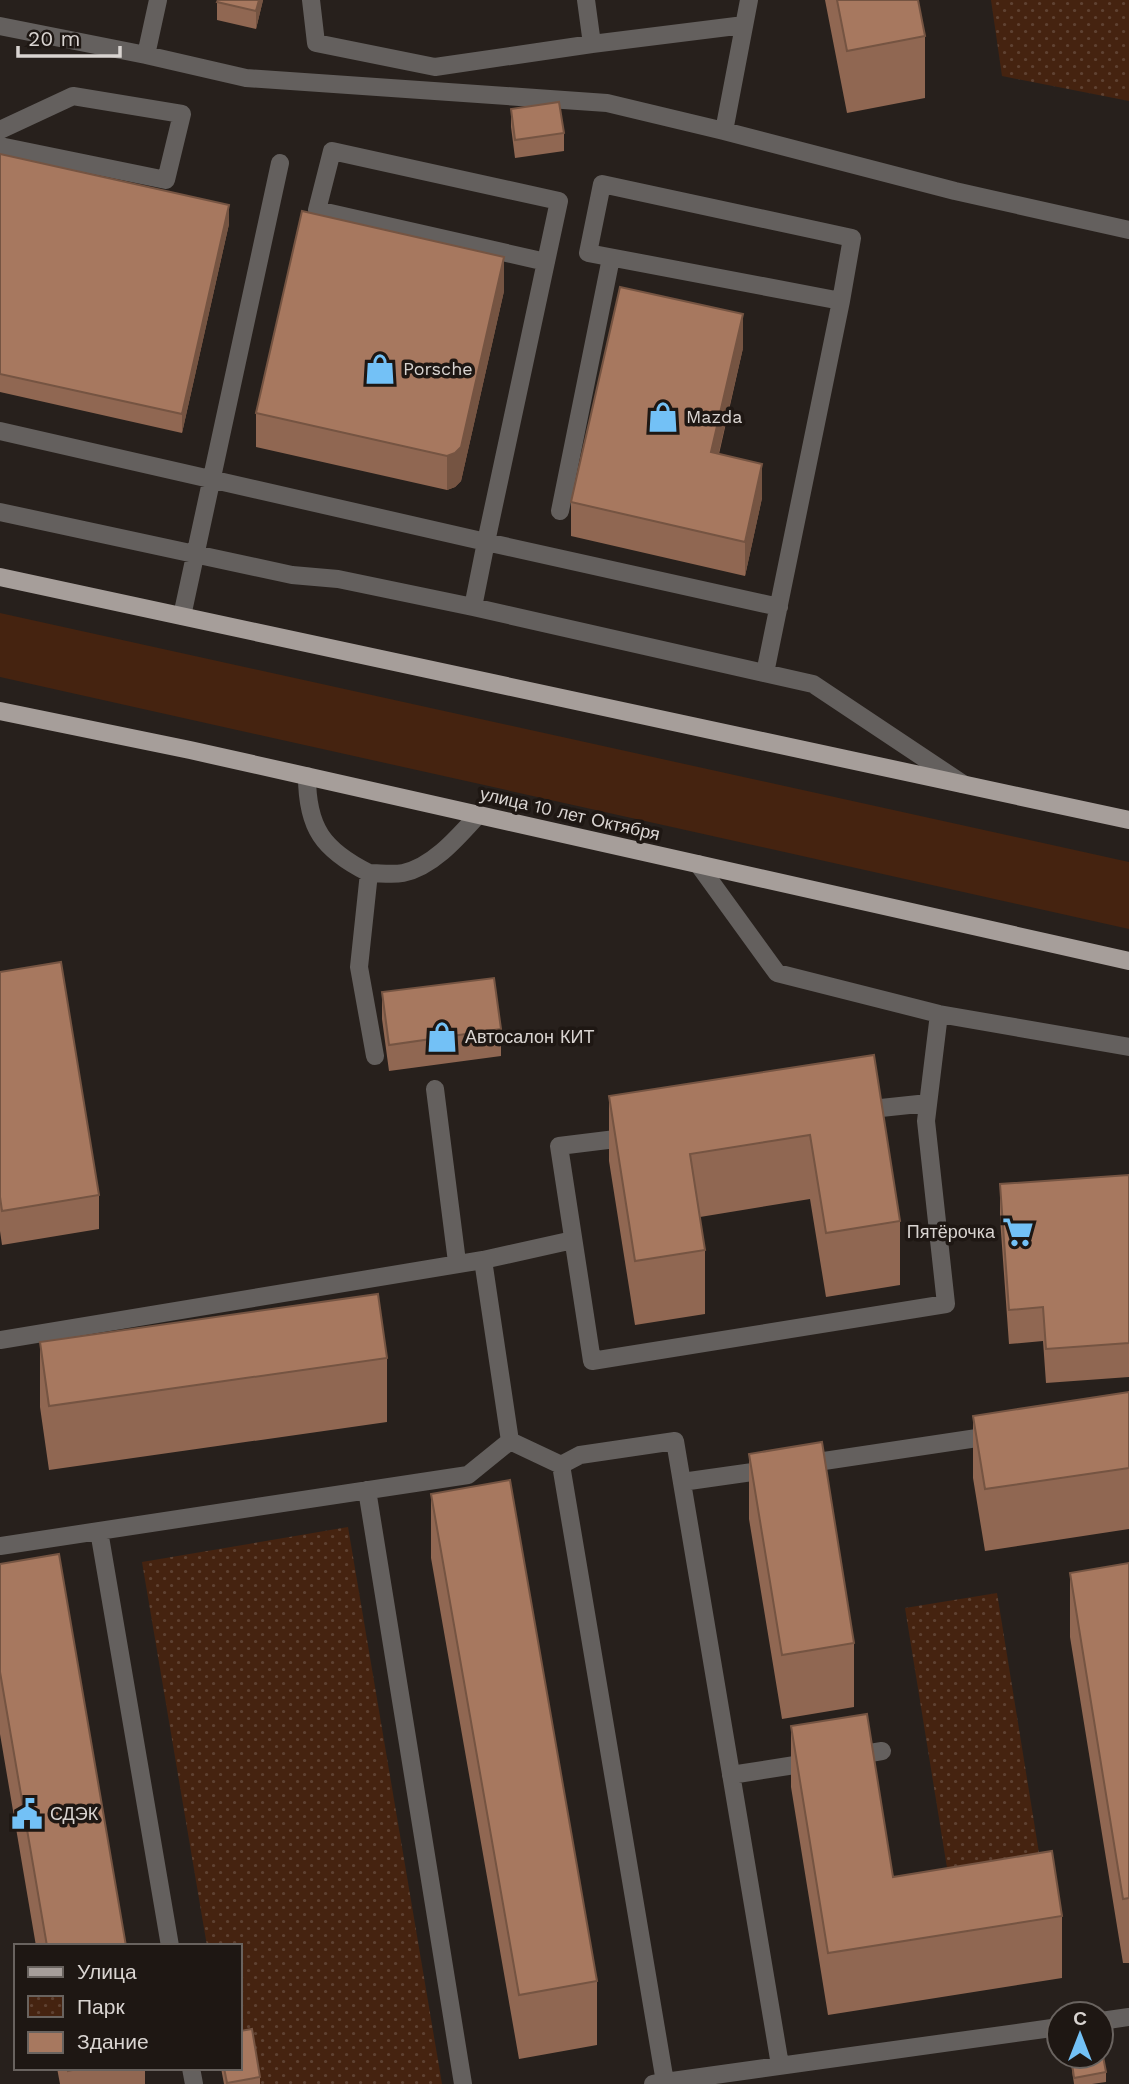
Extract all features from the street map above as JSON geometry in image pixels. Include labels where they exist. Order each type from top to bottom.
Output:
[{"type":"main road","points":[[0,577],[1129,820]]},
{"type":"main road","name":"улица 10 лет Октября","points":[[0,711],[307,776],[1129,961]]},
{"type":"lane","points":[[146,55],[158,0]]},
{"type":"lane","points":[[311,0],[316,43],[435,66],[744,25]]},
{"type":"lane","points":[[586,0],[592,44]]},
{"type":"lane","points":[[724,131],[748,0]]},
{"type":"lane","points":[[0,26],[246,78],[607,103],[955,191],[1129,230]]},
{"type":"lane","points":[[0,130],[73,96],[182,114],[166,180],[0,146]]},
{"type":"lane","points":[[473,607],[559,201],[332,151],[317,210],[546,262]]},
{"type":"lane","points":[[181,617],[280,163]]},
{"type":"lane","points":[[765,673],[841,301],[852,238],[603,184],[588,253],[841,301]]},
{"type":"lane","points":[[560,510],[611,258]]},
{"type":"lane","points":[[0,431],[779,607]]},
{"type":"lane","points":[[0,512],[292,575],[338,579],[473,607],[813,684],[965,785]]},
{"type":"lane","points":[[307,776],[312,823],[344,861],[369,873],[405,873],[430,860],[453,842],[478,815]]},
{"type":"lane","points":[[698,864],[777,973],[939,1014],[1129,1047]]},
{"type":"lane","points":[[369,873],[359,967],[374,1056]]},
{"type":"lane","points":[[653,1134],[559,1146],[592,1361],[946,1304],[926,1121],[939,1014]]},
{"type":"lane","points":[[435,1089],[457,1262]]},
{"type":"lane","points":[[846,1112],[928,1103]]},
{"type":"lane","points":[[0,1340],[457,1262],[483,1260],[573,1240]]},
{"type":"lane","points":[[483,1260],[510,1441]]},
{"type":"lane","points":[[682,1482],[1021,1431]]},
{"type":"lane","points":[[510,1441],[561,1465]]},
{"type":"lane","points":[[0,1546],[468,1475],[510,1441]]},
{"type":"lane","points":[[561,1465],[580,1455],[675,1441],[780,2065]]},
{"type":"lane","points":[[561,1465],[659,2083],[1045,2029]]},
{"type":"lane","points":[[367,1490],[463,2084]]},
{"type":"lane","points":[[99,1531],[170,1944]]},
{"type":"lane","points":[[731,1775],[882,1751]]},
{"type":"green space","points":[[991,0],[1129,0],[1129,101],[1002,76]]},
{"type":"green space","points":[[0,613],[1129,862],[1129,929],[0,677]]},
{"type":"green space","points":[[348,1527],[442,2084],[230,2084],[239,2070],[242,2070],[242,1944],[207,1944],[142,1562]]},
{"type":"green space","points":[[997,1593],[1045,1890],[953,1905],[905,1608]]},
{"type":"building","points":[[259,0],[256,11],[217,2]]},
{"type":"building","points":[[837,0],[918,0],[925,36],[847,51]]},
{"type":"building","points":[[559,102],[564,133],[515,140],[511,109]]},
{"type":"building","points":[[0,154],[229,205],[182,414],[0,374]]},
{"type":"building","name":"Porsche","points":[[302,211],[504,257],[461,447],[455,453],[447,456],[256,413]]},
{"type":"building","name":"Mazda","points":[[620,287],[743,314],[711,452],[762,464],[745,542],[571,502]]},
{"type":"building","points":[[61,962],[99,1195],[2,1211],[0,972]]},
{"type":"building","points":[[494,978],[501,1029],[389,1045],[382,992]]},
{"type":"building","points":[[874,1055],[900,1221],[826,1233],[810,1135],[690,1154],[705,1250],[635,1261],[609,1096]]},
{"type":"building","points":[[1129,1175],[1129,1343],[1046,1349],[1043,1307],[1009,1310],[1000,1184]]},
{"type":"building","points":[[378,1294],[387,1358],[49,1406],[40,1342]]},
{"type":"building","points":[[1129,1392],[1129,1468],[985,1489],[973,1416]]},
{"type":"building","points":[[822,1442],[854,1643],[782,1655],[749,1454]]},
{"type":"building","points":[[510,1480],[597,1981],[519,1995],[431,1494]]},
{"type":"building","points":[[59,1554],[126,1944],[47,1944],[0,1672],[0,1564]]},
{"type":"building","points":[[1129,1563],[1129,1898],[1123,1899],[1070,1573]]},
{"type":"building","points":[[867,1714],[893,1877],[1052,1851],[1062,1916],[828,1953],[791,1726]]},
{"type":"building","points":[[252,2029],[260,2077],[227,2083],[224,2070],[242,2070],[242,2031]]},
{"type":"building","points":[[1073,2070],[1106,2070],[1106,2072],[1074,2078]]},
{"type":"place","name":"Porsche","points":[[380,369]]},
{"type":"place","name":"Mazda","points":[[663,417]]},
{"type":"place","name":"Автосалон КИТ","points":[[442,1037]]},
{"type":"place","name":"Пятёрочка","points":[[1018,1232]]},
{"type":"place","name":"СДЭК","points":[[27,1814]]}]
